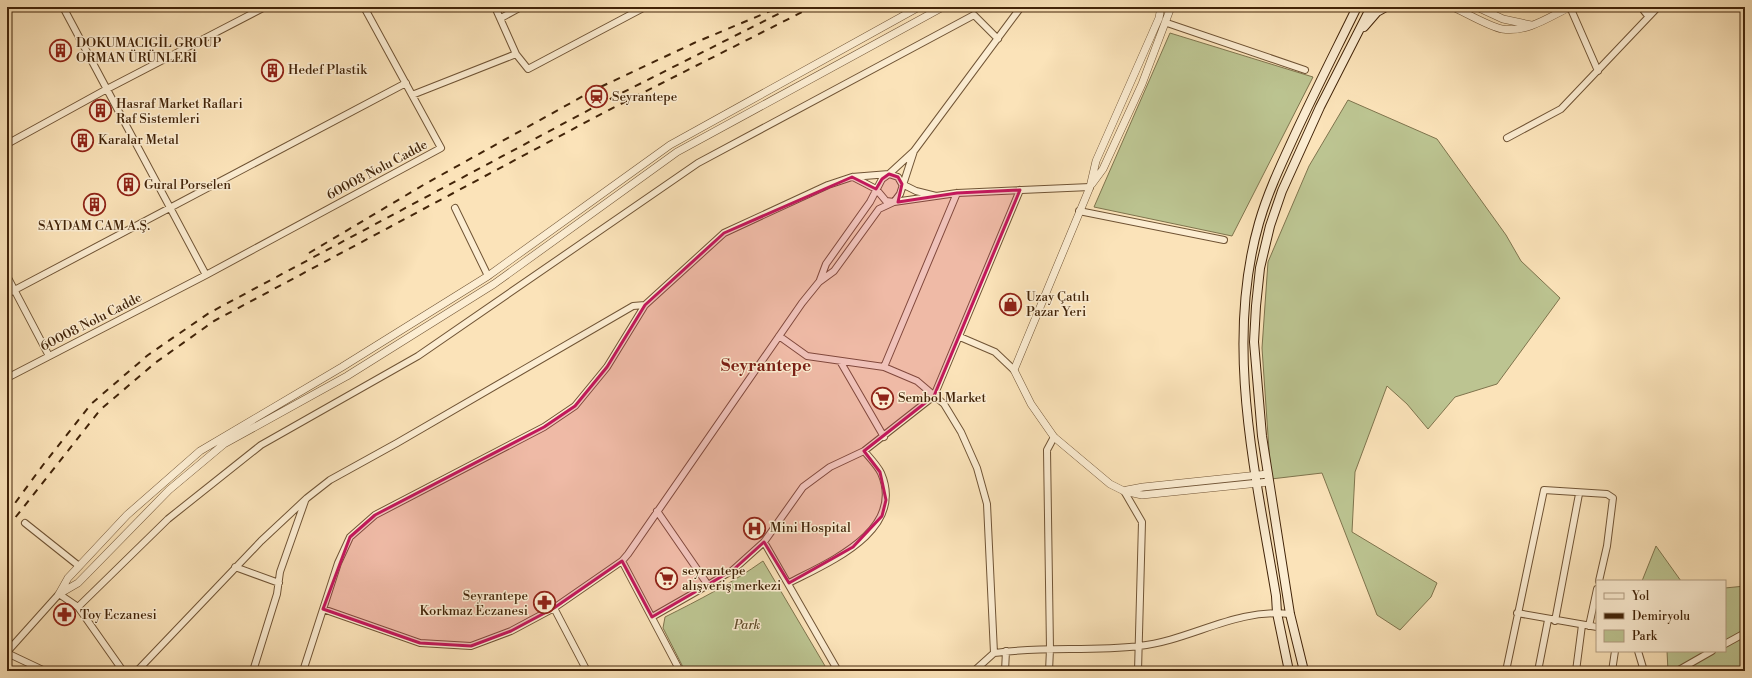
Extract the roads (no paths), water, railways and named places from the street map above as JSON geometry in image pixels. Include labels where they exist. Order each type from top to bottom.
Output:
[{"type":"main road","points":[[1352,19],[1353,7]]},
{"type":"main road","points":[[1289,671],[1277,613],[1276,596],[1250,437],[1243,342],[1244,305],[1249,266],[1259,223],[1272,187],[1310,103],[1357,7]]},
{"type":"main road","points":[[1304,671],[1290,614],[1262,436],[1254,342],[1256,306],[1260,268],[1270,226],[1282,191],[1320,107],[1371,7]]},
{"type":"main road","points":[[1356,37],[1377,12],[1386,7]]},
{"type":"street","points":[[63,7],[206,275]]},
{"type":"street","points":[[7,144],[107,89],[265,7]]},
{"type":"street","name":"60008 Nolu Cadde","points":[[7,378],[206,275],[441,148],[364,7]]},
{"type":"street","points":[[495,7],[516,54],[528,69],[645,7]]},
{"type":"street","points":[[501,18],[521,7]]},
{"type":"street","points":[[45,671],[7,652],[59,594],[68,578],[127,515],[200,451],[342,367],[488,276],[670,145],[919,7]]},
{"type":"street","points":[[59,594],[78,583],[169,490],[224,444],[347,376],[494,284],[677,152],[943,7]]},
{"type":"street","points":[[322,609],[420,643],[471,646],[511,631],[554,608],[622,561],[779,336],[819,282],[826,264],[870,202],[882,179],[890,174],[914,151],[1021,7]]},
{"type":"street","points":[[1090,187],[1096,161],[1159,18],[1161,7]]},
{"type":"street","points":[[1014,370],[1079,211],[1090,187],[1103,169],[1142,84],[1167,23],[1171,7]]},
{"type":"street","points":[[1453,7],[1501,29],[1518,29],[1534,25],[1570,7],[1598,71]]},
{"type":"street","points":[[1477,7],[1503,19],[1534,25]]},
{"type":"street","points":[[1641,7],[1648,16]]},
{"type":"street","points":[[1508,138],[1561,109],[1658,7]]},
{"type":"street","points":[[78,607],[175,513],[261,444],[418,356],[698,163],[974,15],[998,39]]},
{"type":"street","points":[[1167,23],[1305,70]]},
{"type":"street","points":[[412,95],[516,54]]},
{"type":"street","points":[[7,294],[406,83]]},
{"type":"street","points":[[819,282],[834,271],[879,210],[894,202],[900,194],[914,151]]},
{"type":"street","points":[[303,671],[338,563],[350,537],[375,515],[544,427],[575,406],[607,367],[646,305],[724,233],[828,185],[852,177],[890,174],[898,177],[902,184],[916,191],[936,196]]},
{"type":"street","points":[[852,177],[876,189],[886,201],[894,202],[957,193],[1090,187]]},
{"type":"street","points":[[652,617],[733,570],[764,542],[803,487],[830,467],[864,451],[884,437],[934,396],[960,337],[1020,190]]},
{"type":"street","points":[[884,367],[957,193]]},
{"type":"street","points":[[455,208],[488,276]]},
{"type":"street","points":[[1079,211],[1224,240]]},
{"type":"street","points":[[7,276],[49,356]]},
{"type":"street","points":[[137,671],[236,567],[307,498],[330,480],[397,443],[633,306],[646,305]]},
{"type":"street","points":[[779,336],[807,356],[884,367],[917,381],[944,404],[961,432],[977,468],[987,504],[994,653]]},
{"type":"street","points":[[960,337],[995,352],[1014,370],[1030,404],[1054,437],[1110,484],[1124,491],[1142,522],[1138,671]]},
{"type":"street","points":[[840,361],[884,437]]},
{"type":"street","points":[[1049,671],[1050,649],[1046,450],[1054,437]]},
{"type":"street","points":[[789,583],[853,546],[870,532],[882,516],[886,500],[885,488],[880,472],[864,451]]},
{"type":"street","points":[[1124,491],[1150,486],[1268,478]]},
{"type":"street","points":[[1506,671],[1544,490],[1579,494],[1607,494],[1613,498],[1607,546],[1599,580]]},
{"type":"street","points":[[1555,621],[1579,494]]},
{"type":"street","points":[[253,671],[279,583],[280,572],[307,498]]},
{"type":"street","points":[[657,511],[708,585]]},
{"type":"street","points":[[25,523],[79,566]]},
{"type":"street","points":[[764,542],[789,583],[838,671]]},
{"type":"street","points":[[622,561],[680,671]]},
{"type":"street","points":[[236,567],[279,583]]},
{"type":"street","points":[[59,594],[78,607],[123,671]]},
{"type":"street","points":[[1589,626],[1596,594]]},
{"type":"street","points":[[554,608],[587,671]]},
{"type":"street","points":[[974,671],[994,653],[1006,651],[1139,646],[1163,642],[1244,616],[1277,613],[1290,614]]},
{"type":"street","points":[[1517,613],[1548,620],[1596,627]]},
{"type":"street","points":[[1538,671],[1548,620]]},
{"type":"street","points":[[1576,671],[1582,625]]},
{"type":"street","points":[[1726,643],[1745,632]]},
{"type":"street","points":[[1005,671],[1006,651]]},
{"type":"street","points":[[1612,671],[1616,652]]},
{"type":"street","points":[[1638,652],[1644,671]]},
{"type":"street","points":[[1677,671],[1710,652]]},
{"type":"railway","points":[[309,253],[425,184],[594,90],[694,43],[780,7]]},
{"type":"railway","points":[[7,514],[91,404],[148,355],[209,313],[600,104],[792,7]]},
{"type":"railway","points":[[7,528],[100,410],[155,363],[214,321],[603,113],[812,7]]},
{"type":"place","name":"DOKUMACIGİL GROUP ORMAN ÜRÜNLERİ","points":[[61,50]]},
{"type":"place","name":"Hedef Plastik","points":[[272,70]]},
{"type":"place","name":"Seyrantepe","points":[[597,97]]},
{"type":"place","name":"Hasraf Market Raflari Raf Sistemleri","points":[[100,111]]},
{"type":"place","name":"Karalar Metal","points":[[83,140]]},
{"type":"place","name":"Gural Porselen","points":[[128,185]]},
{"type":"place","name":"SAYDAM CAM A.Ş.","points":[[94,204]]},
{"type":"place","name":"Uzay Çatılı Pazar Yeri","points":[[1011,304]]},
{"type":"place","name":"Sembol Market","points":[[883,398]]},
{"type":"place","name":"Mini Hospital","points":[[755,528]]},
{"type":"place","name":"seyrantepe alışveriş merkezi","points":[[667,578]]},
{"type":"place","name":"Seyrantepe Korkmaz Eczanesi","points":[[544,603]]},
{"type":"place","name":"Toy Eczanesi","points":[[65,615]]},
{"type":"district","name":"Seyrantepe","points":[[766,366]]},
{"type":"park label","name":"Park","points":[[747,625]]}]
